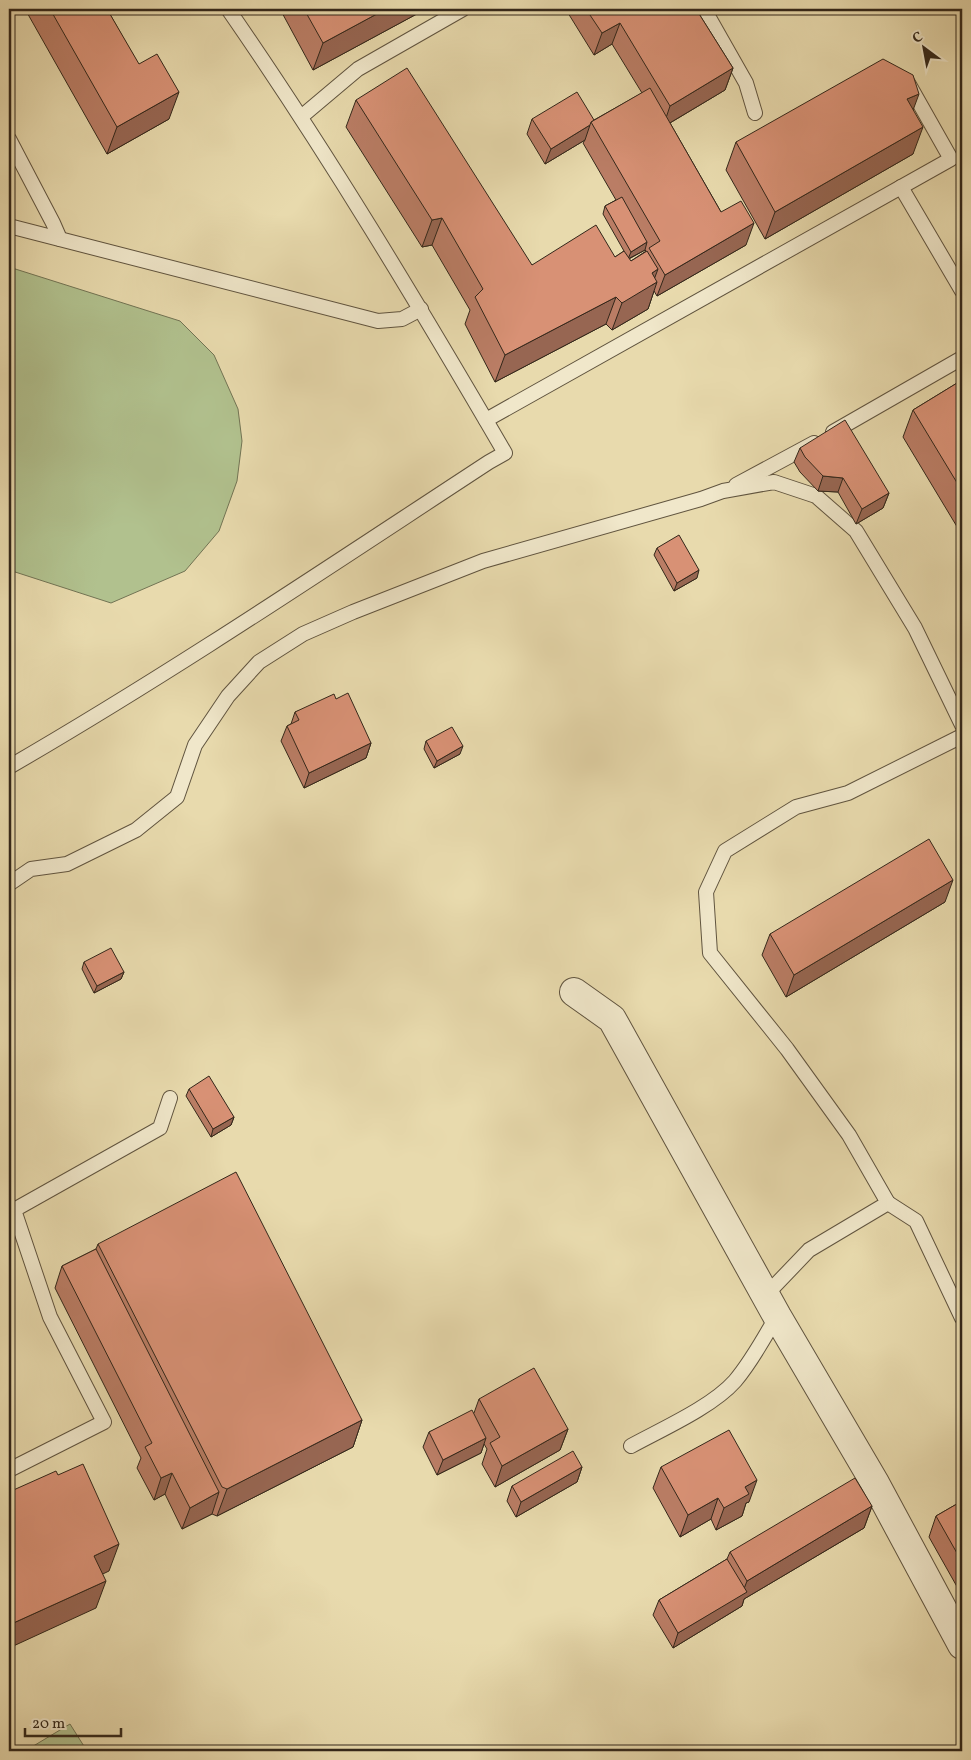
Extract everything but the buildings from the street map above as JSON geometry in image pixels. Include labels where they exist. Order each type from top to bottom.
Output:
[{"type":"street","points":[[574,992],[612,1019],[771,1306],[875,1483],[962,1645]]},
{"type":"lane","points":[[9,766],[68,732],[241,623],[505,453],[421,309],[301,116],[228,9]]},
{"type":"lane","points":[[301,116],[358,69],[463,9]]},
{"type":"lane","points":[[704,9],[746,83],[755,113]]},
{"type":"lane","points":[[486,420],[951,159],[908,82]]},
{"type":"lane","points":[[9,139],[60,239]]},
{"type":"lane","points":[[901,187],[962,292]]},
{"type":"lane","points":[[9,226],[378,321],[402,319],[421,309]]},
{"type":"lane","points":[[724,491],[797,452],[962,358]]},
{"type":"lane","points":[[9,884],[31,869],[67,864],[136,830],[177,797],[195,745],[228,696],[259,662],[303,634],[353,612],[483,561],[724,491],[774,482],[816,496],[856,531],[915,628],[962,725]]},
{"type":"lane","points":[[962,736],[848,793],[796,807],[725,851],[706,892],[710,953],[787,1049],[843,1127],[888,1204],[916,1221],[962,1318]]},
{"type":"lane","points":[[9,1470],[104,1422],[50,1317],[14,1210],[160,1128],[170,1098]]},
{"type":"lane","points":[[631,1446],[704,1406],[734,1382],[761,1344],[771,1306],[809,1250],[888,1204]]},
{"type":"green space","points":[[9,267],[180,321],[214,355],[238,409],[242,441],[237,481],[219,531],[185,571],[111,603],[9,570]]},
{"type":"green space","points":[[70,1724],[87,1751],[25,1751]]}]
